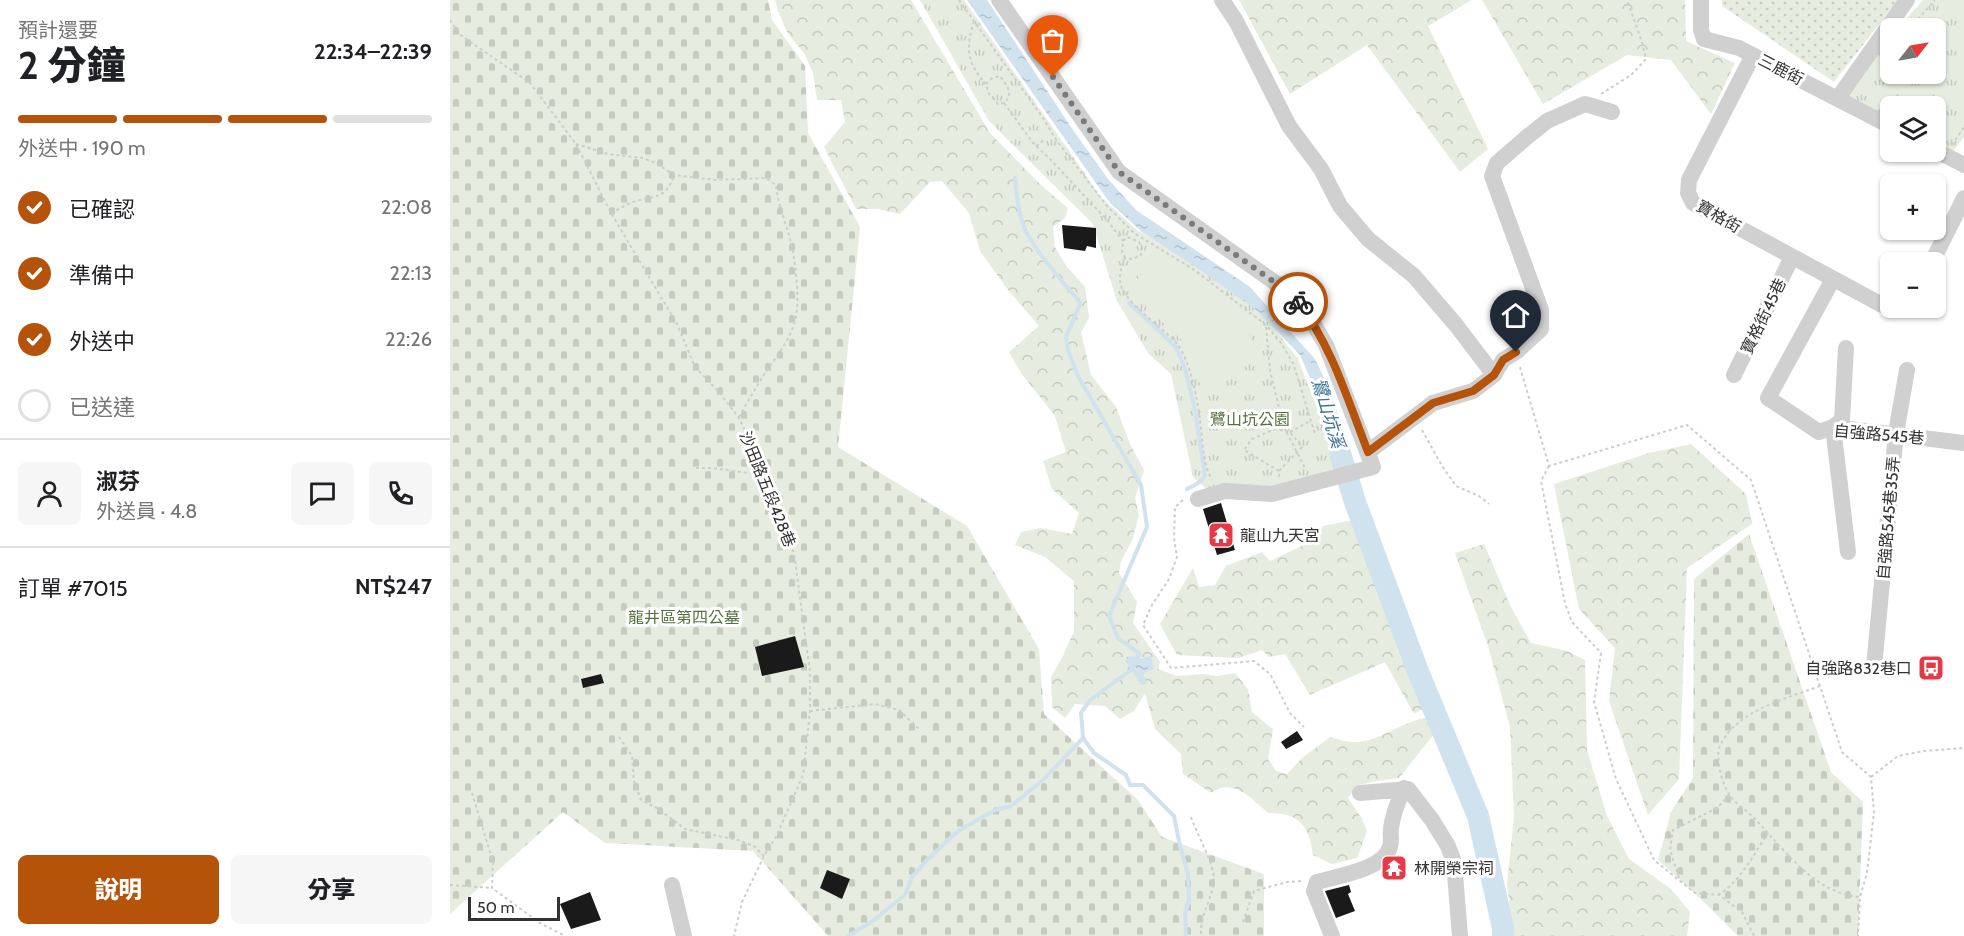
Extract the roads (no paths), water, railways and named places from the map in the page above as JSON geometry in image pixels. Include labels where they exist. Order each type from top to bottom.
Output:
[{"type":"street","points":[[999,0],[1119,172],[1291,294],[1326,345],[1370,460]]},
{"type":"street","points":[[1222,0],[1236,21],[1289,126],[1321,170],[1340,206],[1368,239],[1414,276],[1494,375]]},
{"type":"street","name":"三鹿街","points":[[1701,0],[1701,30],[1704,39],[1739,48],[1880,121]]},
{"type":"street","points":[[1838,98],[1906,0]]},
{"type":"street","name":"寶格街","points":[[1753,55],[1689,180],[1688,193],[1693,204],[1880,304]]},
{"type":"street","points":[[1198,499],[1225,491],[1272,494],[1329,479],[1370,460],[1433,403],[1473,391],[1494,375],[1503,360],[1516,352],[1541,329],[1541,310],[1492,176],[1497,163],[1547,121],[1585,104],[1611,112]]},
{"type":"street","points":[[1946,156],[1964,165]]},
{"type":"street","points":[[1937,252],[1964,198]]},
{"type":"street","name":"寶格街45巷","points":[[1734,375],[1792,257]]},
{"type":"street","name":"自強路545巷","points":[[1833,279],[1767,398],[1819,432],[1833,427],[1964,442]]},
{"type":"street","points":[[1846,348],[1842,420],[1833,427],[1848,552]]},
{"type":"street","name":"自強路545巷35弄","points":[[1874,667],[1896,433],[1907,369]]},
{"type":"street","points":[[1332,936],[1314,891],[1317,882],[1357,872],[1376,863],[1390,848],[1396,804],[1404,788]]},
{"type":"street","points":[[1360,793],[1408,789],[1432,820],[1448,846],[1454,862],[1460,936]]},
{"type":"street","points":[[672,885],[684,936]]},
{"type":"water","points":[[967,0],[987,0],[1075,133],[1108,179],[1136,210],[1250,287],[1314,358],[1327,383],[1337,412],[1344,442],[1345,470],[1329,439],[1314,387],[1300,355],[1256,310],[1142,232],[1110,203]]},
{"type":"water","points":[[1134,656],[1140,659],[1151,656],[1154,669],[1144,673],[1147,682],[1144,685],[1141,685],[1126,662],[1127,657]]},
{"type":"waterway","points":[[1015,178],[1020,213],[1027,233],[1044,260],[1080,304],[1066,337],[1068,350],[1078,376],[1141,485],[1147,527],[1109,616],[1118,638],[1139,653],[1137,661]]},
{"type":"waterway","points":[[1129,303],[1176,347],[1185,369],[1194,405],[1205,475],[1187,489]]},
{"type":"waterway","name":"鷺山坑溪","points":[[1340,453],[1355,502],[1419,674],[1478,816],[1503,936]]},
{"type":"waterway","points":[[1134,668],[1090,700],[1081,713],[1083,738],[1094,753],[1126,775],[1130,785],[1143,785],[1174,816],[1188,874],[1189,901],[1185,913],[1186,936]]},
{"type":"waterway","points":[[848,936],[870,923],[905,895],[912,877],[958,831],[995,810],[1011,806],[1041,782],[1083,738]]},
{"type":"place","name":"龍山九天宮","points":[[1221,535]]},
{"type":"place","name":"自強路832巷口","points":[[1931,668]]},
{"type":"place","name":"林開榮宗祠","points":[[1394,868]]},
{"type":"park label","name":"鷺山坑公園","points":[[1250,419]]},
{"type":"park label","name":"龍井區第四公墓","points":[[684,617]]}]
